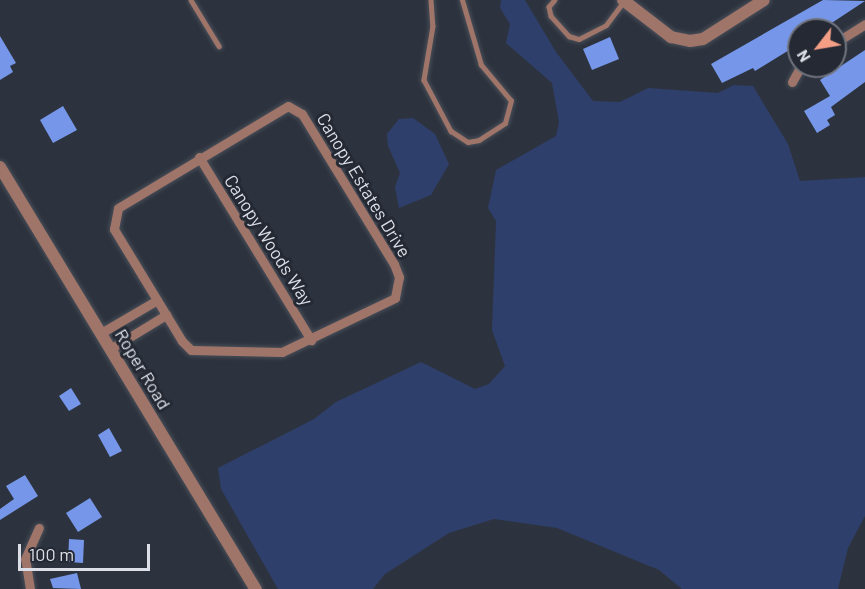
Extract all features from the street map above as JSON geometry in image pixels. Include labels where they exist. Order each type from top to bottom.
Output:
[{"type":"street","points":[[623,1],[671,37],[690,41],[703,39],[756,2]]},
{"type":"street","points":[[847,35],[865,24]]},
{"type":"street","points":[[792,82],[794,78]]},
{"type":"street","name":"Canopy Estates Drive","points":[[279,108],[296,108],[308,124],[399,277],[395,298],[389,303],[282,352],[191,350],[157,300],[114,229],[114,218],[126,201],[279,108]]},
{"type":"street","name":"Canopy Woods Way","points":[[199,157],[311,340]]},
{"type":"street","name":"Roper Road","points":[[0,167],[256,589]]},
{"type":"street","points":[[101,333],[157,300]]},
{"type":"street","points":[[110,349],[166,315]]},
{"type":"street","points":[[30,589],[25,559],[39,528]]},
{"type":"lane","points":[[193,0],[219,46]]},
{"type":"lane","points":[[431,0],[433,26],[424,80],[451,131],[468,142],[479,140],[505,123],[511,101],[481,65],[462,0]]},
{"type":"lane","points":[[555,0],[549,7],[551,16],[569,36],[579,39],[606,26],[623,1]]},
{"type":"shaded area","points":[[501,0],[525,0],[556,52],[593,101],[620,102],[648,88],[718,93],[734,85],[753,86],[788,144],[800,181],[865,177],[865,516],[848,548],[838,589],[682,589],[659,570],[557,528],[494,519],[449,533],[385,574],[373,589],[278,589],[221,489],[218,468],[314,419],[336,402],[421,362],[475,389],[489,384],[505,366],[492,330],[496,221],[488,208],[496,170],[556,136],[559,122],[552,83],[506,43],[510,24],[500,8]]},
{"type":"shaded area","points":[[413,118],[435,134],[449,164],[431,195],[399,208],[395,187],[400,173],[388,146],[387,134],[399,119]]},
{"type":"building","points":[[823,0],[865,1],[839,18],[792,18]]},
{"type":"building","points":[[787,21],[787,51],[755,71],[753,68],[722,83],[711,64]]},
{"type":"building","points":[[0,36],[16,63],[10,66],[13,72],[0,80]]},
{"type":"building","points":[[610,37],[619,59],[592,70],[583,49]]},
{"type":"building","points":[[865,50],[865,82],[831,107],[835,115],[827,120],[830,125],[817,133],[804,111],[830,96],[820,80],[847,78],[847,62]]},
{"type":"building","points":[[63,106],[77,130],[53,143],[40,120]]},
{"type":"building","points":[[71,388],[81,404],[69,411],[59,396]]},
{"type":"building","points":[[109,428],[122,451],[110,457],[98,435]]},
{"type":"building","points":[[25,475],[38,496],[0,520],[0,509],[14,499],[6,486]]},
{"type":"building","points":[[90,498],[102,517],[78,532],[66,513]]},
{"type":"building","points":[[69,539],[84,540],[83,563],[68,562]]},
{"type":"building","points":[[77,573],[81,589],[53,588],[50,579]]}]
